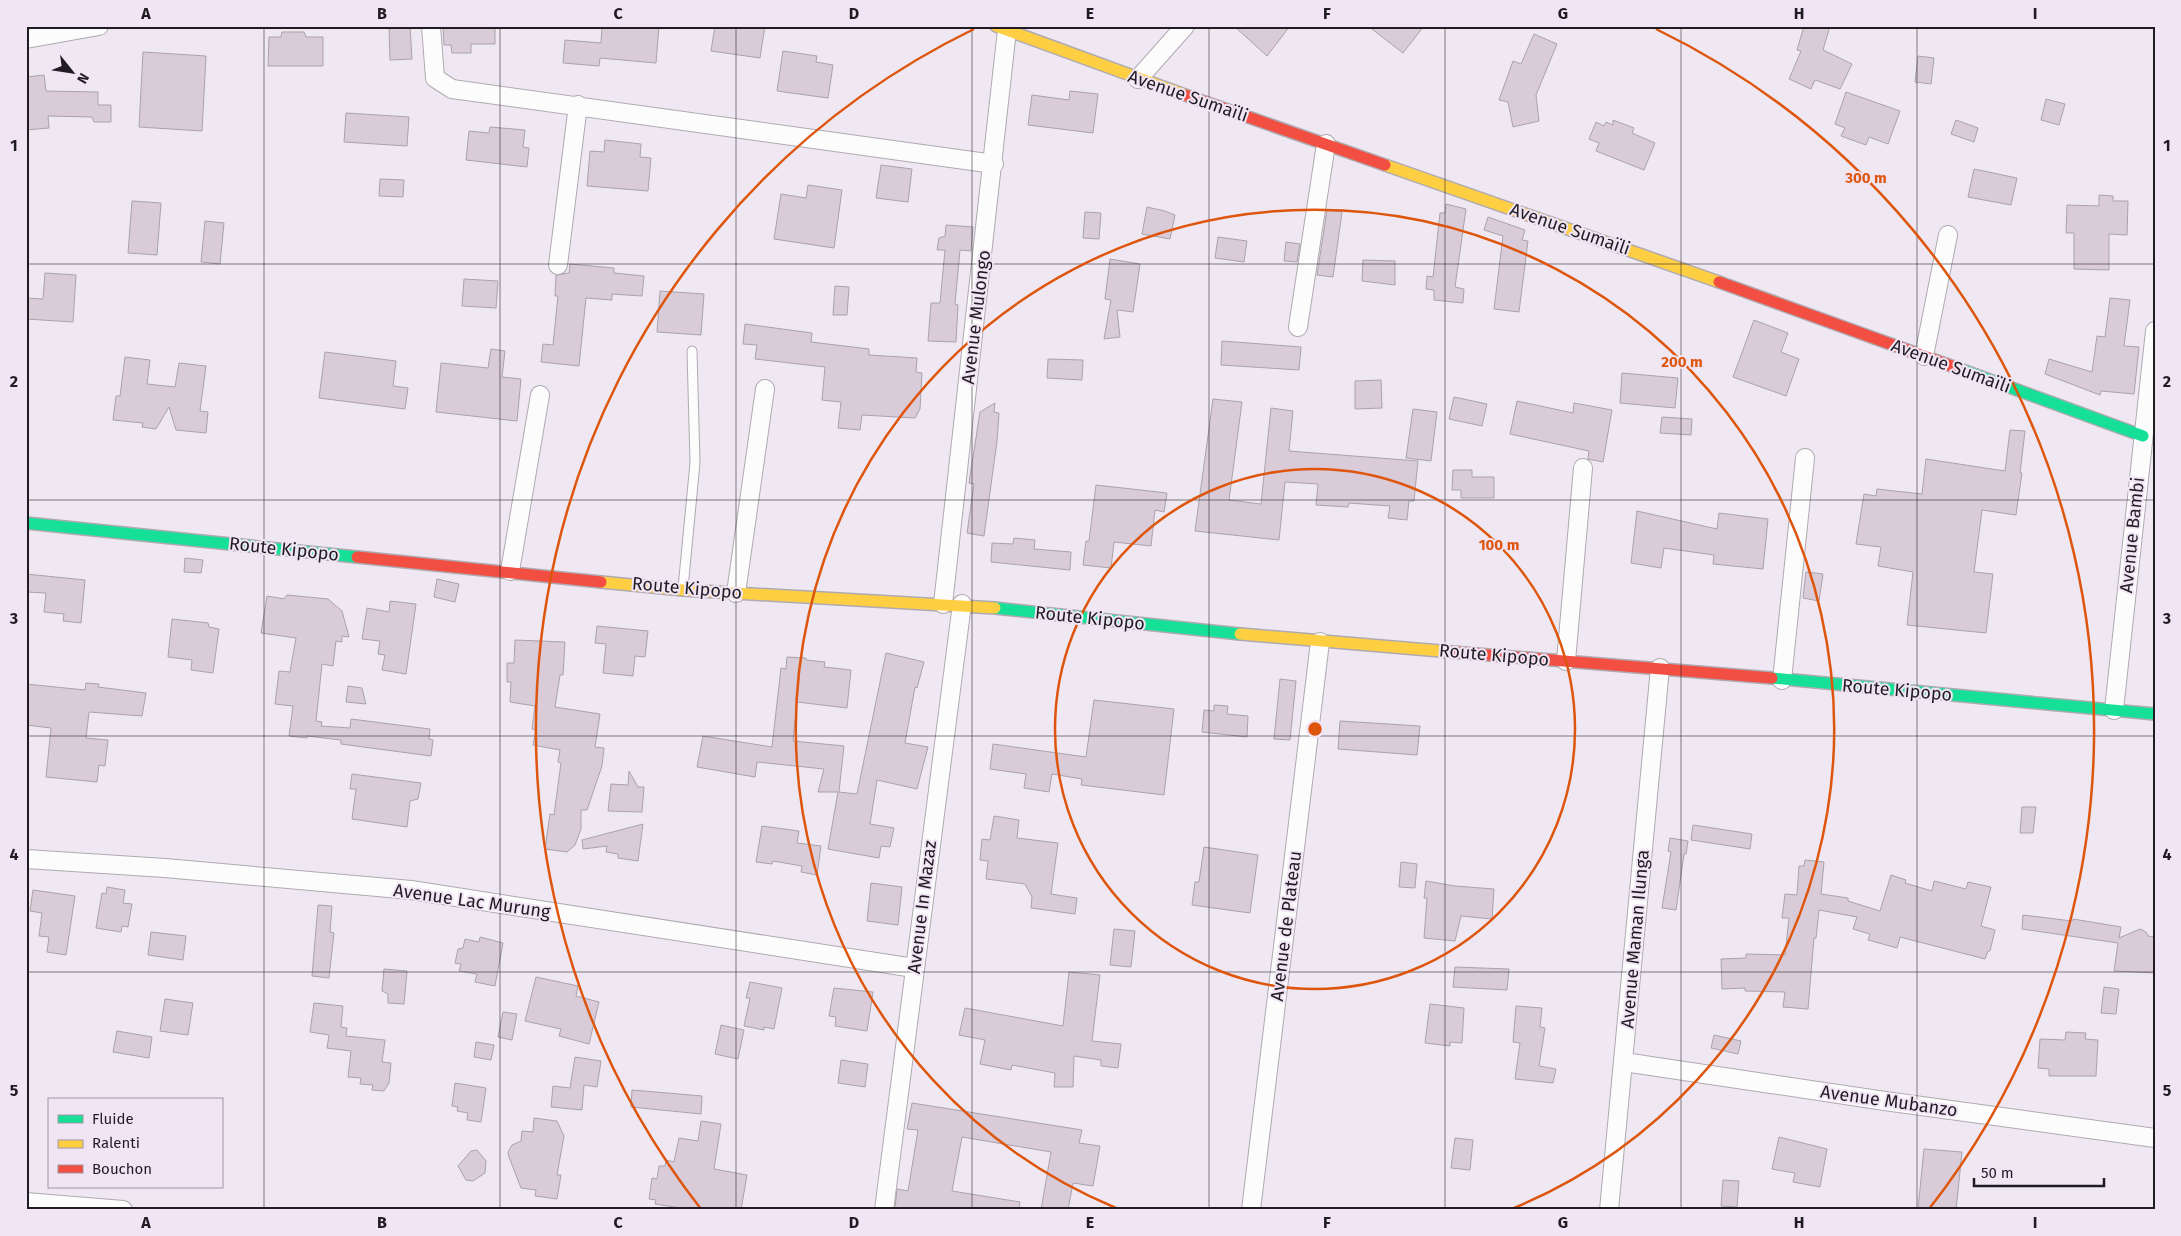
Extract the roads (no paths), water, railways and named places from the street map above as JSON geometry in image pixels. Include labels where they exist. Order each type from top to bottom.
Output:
[{"type":"main road","name":"Avenue Sumaïli","points":[[1002,28],[1138,79],[1744,290],[2143,436]]},
{"type":"main road","name":"Route Kipopo","points":[[26,523],[683,590],[962,604],[1320,642],[1660,668],[2155,714]]},
{"type":"street","points":[[26,39],[99,26]]},
{"type":"street","points":[[431,26],[434,78],[446,87],[578,104],[994,164]]},
{"type":"street","points":[[1138,79],[1184,26]]},
{"type":"street","name":"Avenue Mulongo","points":[[943,604],[994,164],[1002,28]]},
{"type":"street","points":[[558,265],[578,104]]},
{"type":"street","points":[[1298,327],[1326,144]]},
{"type":"street","points":[[1924,356],[1948,235]]},
{"type":"street","name":"Avenue Bambi","points":[[2114,710],[2155,332]]},
{"type":"street","points":[[736,593],[766,389]]},
{"type":"street","points":[[510,571],[540,395]]},
{"type":"street","points":[[1782,680],[1805,458]]},
{"type":"street","points":[[1566,661],[1583,468]]},
{"type":"street","name":"Avenue In Mazaz","points":[[884,1210],[962,604]]},
{"type":"street","name":"Avenue de Plateau","points":[[1251,1210],[1320,642]]},
{"type":"street","name":"Avenue Maman Ilunga","points":[[1609,1210],[1660,668]]},
{"type":"street","name":"Avenue Lac Murung","points":[[26,859],[166,868],[411,890],[914,968]]},
{"type":"street","name":"Avenue Mubanzo","points":[[1624,1062],[1885,1101],[2155,1138]]},
{"type":"street","points":[[26,1202],[123,1210]]},
{"type":"lane","points":[[683,590],[695,464],[692,351]]}]
